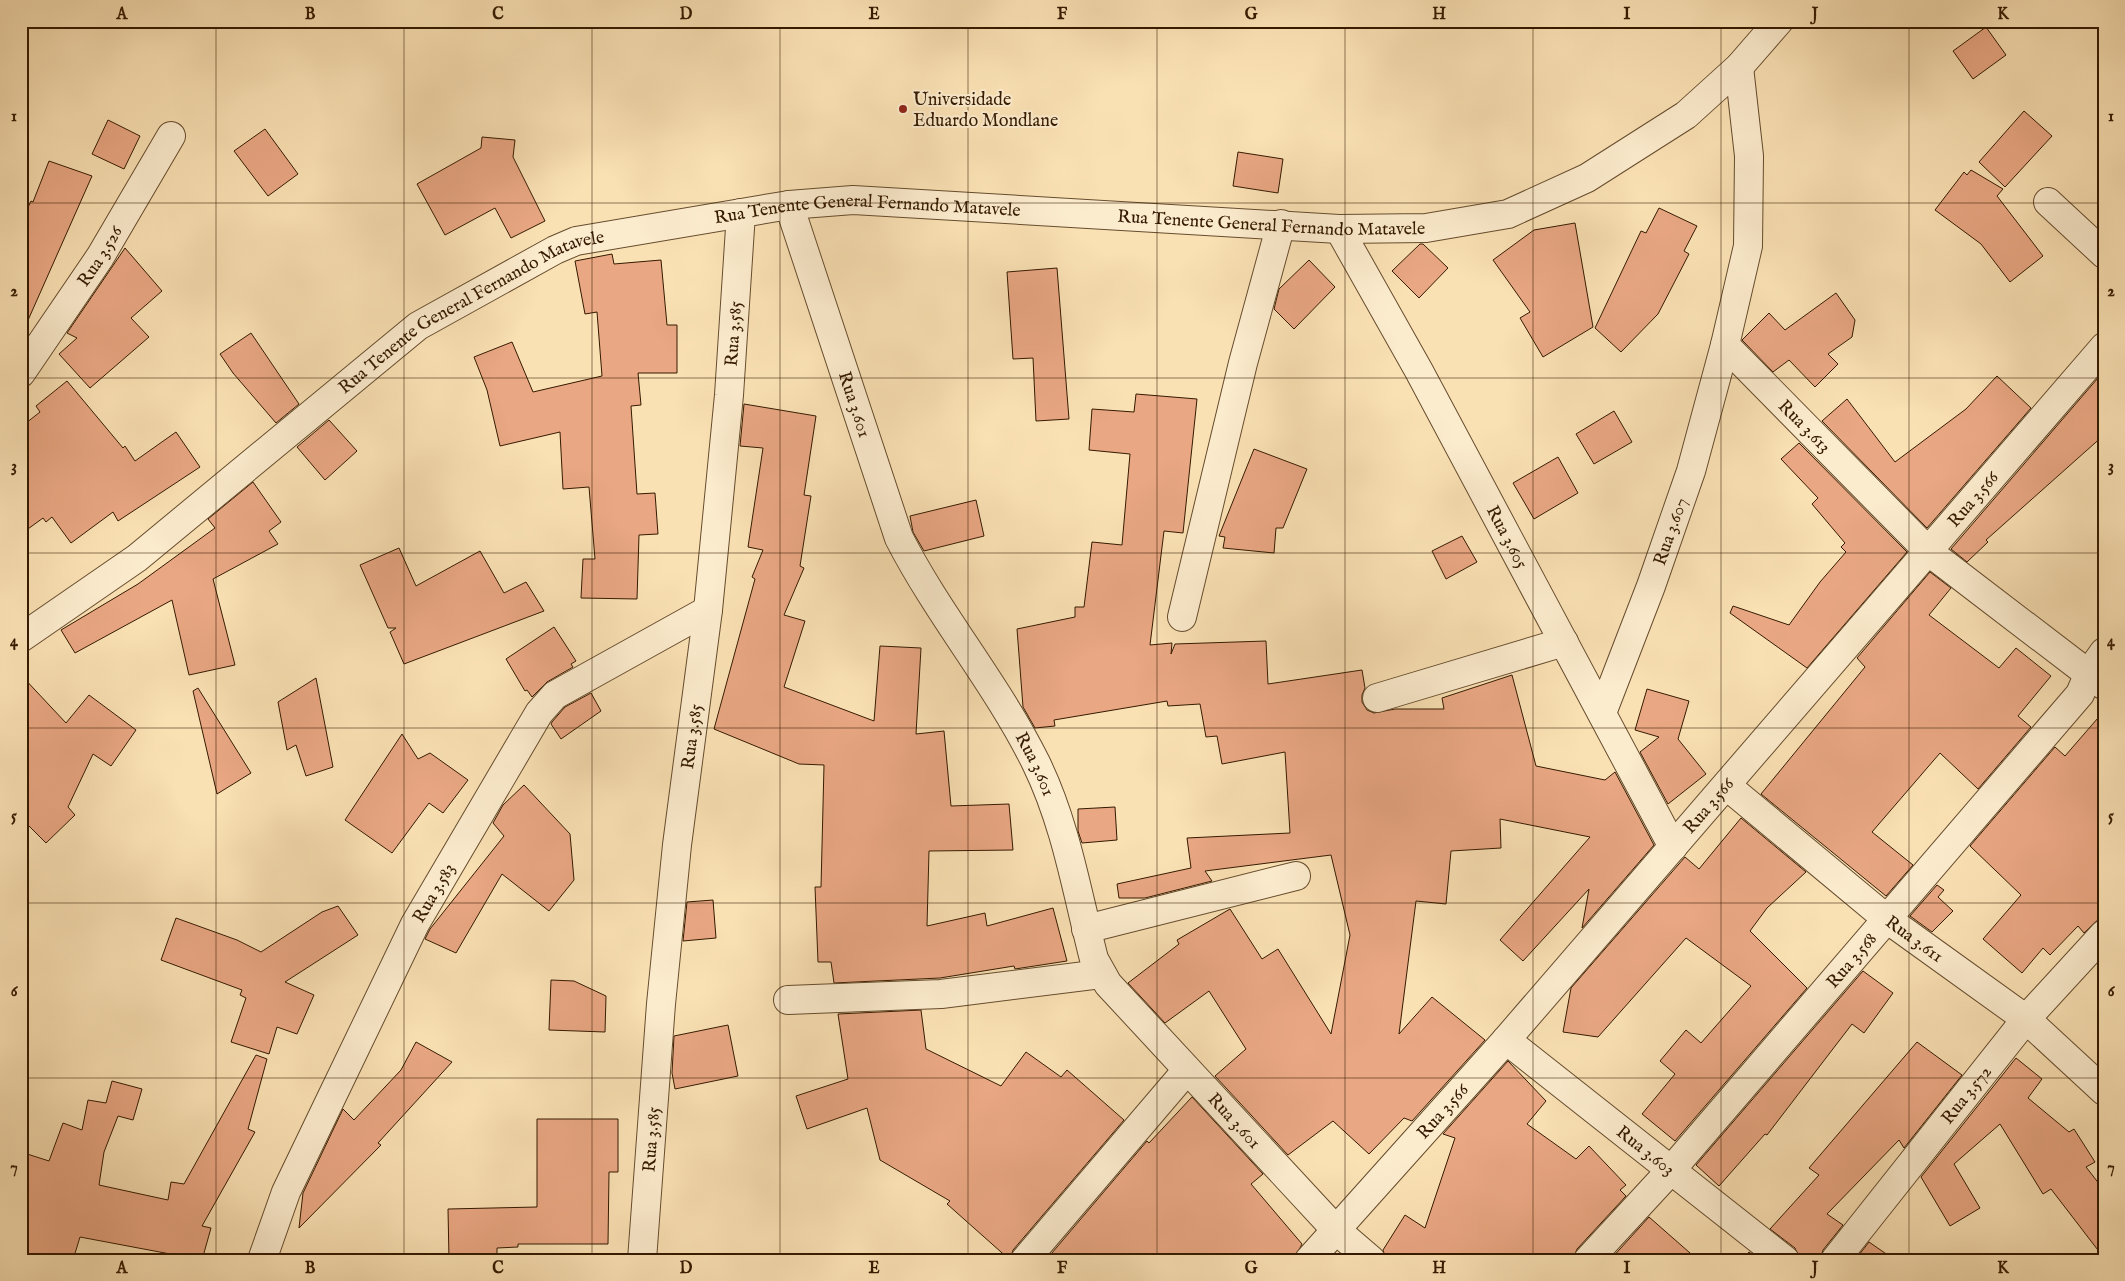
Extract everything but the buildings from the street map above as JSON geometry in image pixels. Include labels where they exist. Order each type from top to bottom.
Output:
[{"type":"street","name":"Rua Tenente General Fernando Matavele","points":[[21,638],[137,558],[418,326],[555,250],[576,241],[741,212],[790,205],[853,200],[1281,224],[1339,229],[1426,228],[1508,214],[1587,178],[1686,115],[1739,67],[1779,21]]},
{"type":"street","points":[[1725,345],[1748,246],[1749,156],[1739,67]]},
{"type":"street","name":"Rua 3.526","points":[[21,373],[100,257],[171,136]]},
{"type":"street","points":[[2048,202],[2104,254]]},
{"type":"street","name":"Rua 3.601","points":[[790,205],[899,538],[915,569],[1017,728],[1036,763],[1059,817],[1094,959],[1101,974],[1108,984],[1336,1230],[1370,1260]]},
{"type":"street","name":"Rua 3.585","points":[[642,1260],[661,1004],[676,845],[708,610],[729,395],[741,212]]},
{"type":"street","points":[[1182,617],[1243,363],[1281,224]]},
{"type":"street","name":"Rua 3.605","points":[[1339,229],[1419,371],[1674,847]]},
{"type":"street","name":"Rua 3.613","points":[[1725,345],[1929,552],[2099,670]]},
{"type":"street","name":"Rua 3.607","points":[[1602,712],[1652,586],[1691,471],[1725,345]]},
{"type":"street","name":"Rua 3.566","points":[[1309,1260],[1506,1040],[2104,348]]},
{"type":"street","name":"Rua 3.583","points":[[262,1260],[286,1192],[415,924],[531,725],[555,695],[708,610]]},
{"type":"street","points":[[1377,698],[1564,642]]},
{"type":"street","name":"Rua 3.568","points":[[1588,1260],[1672,1169],[2099,670]]},
{"type":"street","name":"Rua 3.611","points":[[1727,786],[1887,919],[2026,1020],[2104,1091]]},
{"type":"street","points":[[1086,929],[1296,876]]},
{"type":"street","name":"Rua 3.572","points":[[1834,1260],[2026,1020],[2104,934]]},
{"type":"street","points":[[788,1000],[940,994],[1101,974]]},
{"type":"street","name":"Rua 3.603","points":[[1506,1040],[1785,1260]]},
{"type":"street","points":[[1025,1260],[1187,1070]]},
{"type":"place","name":"Universidade Eduardo Mondlane","points":[[903,109]]}]
